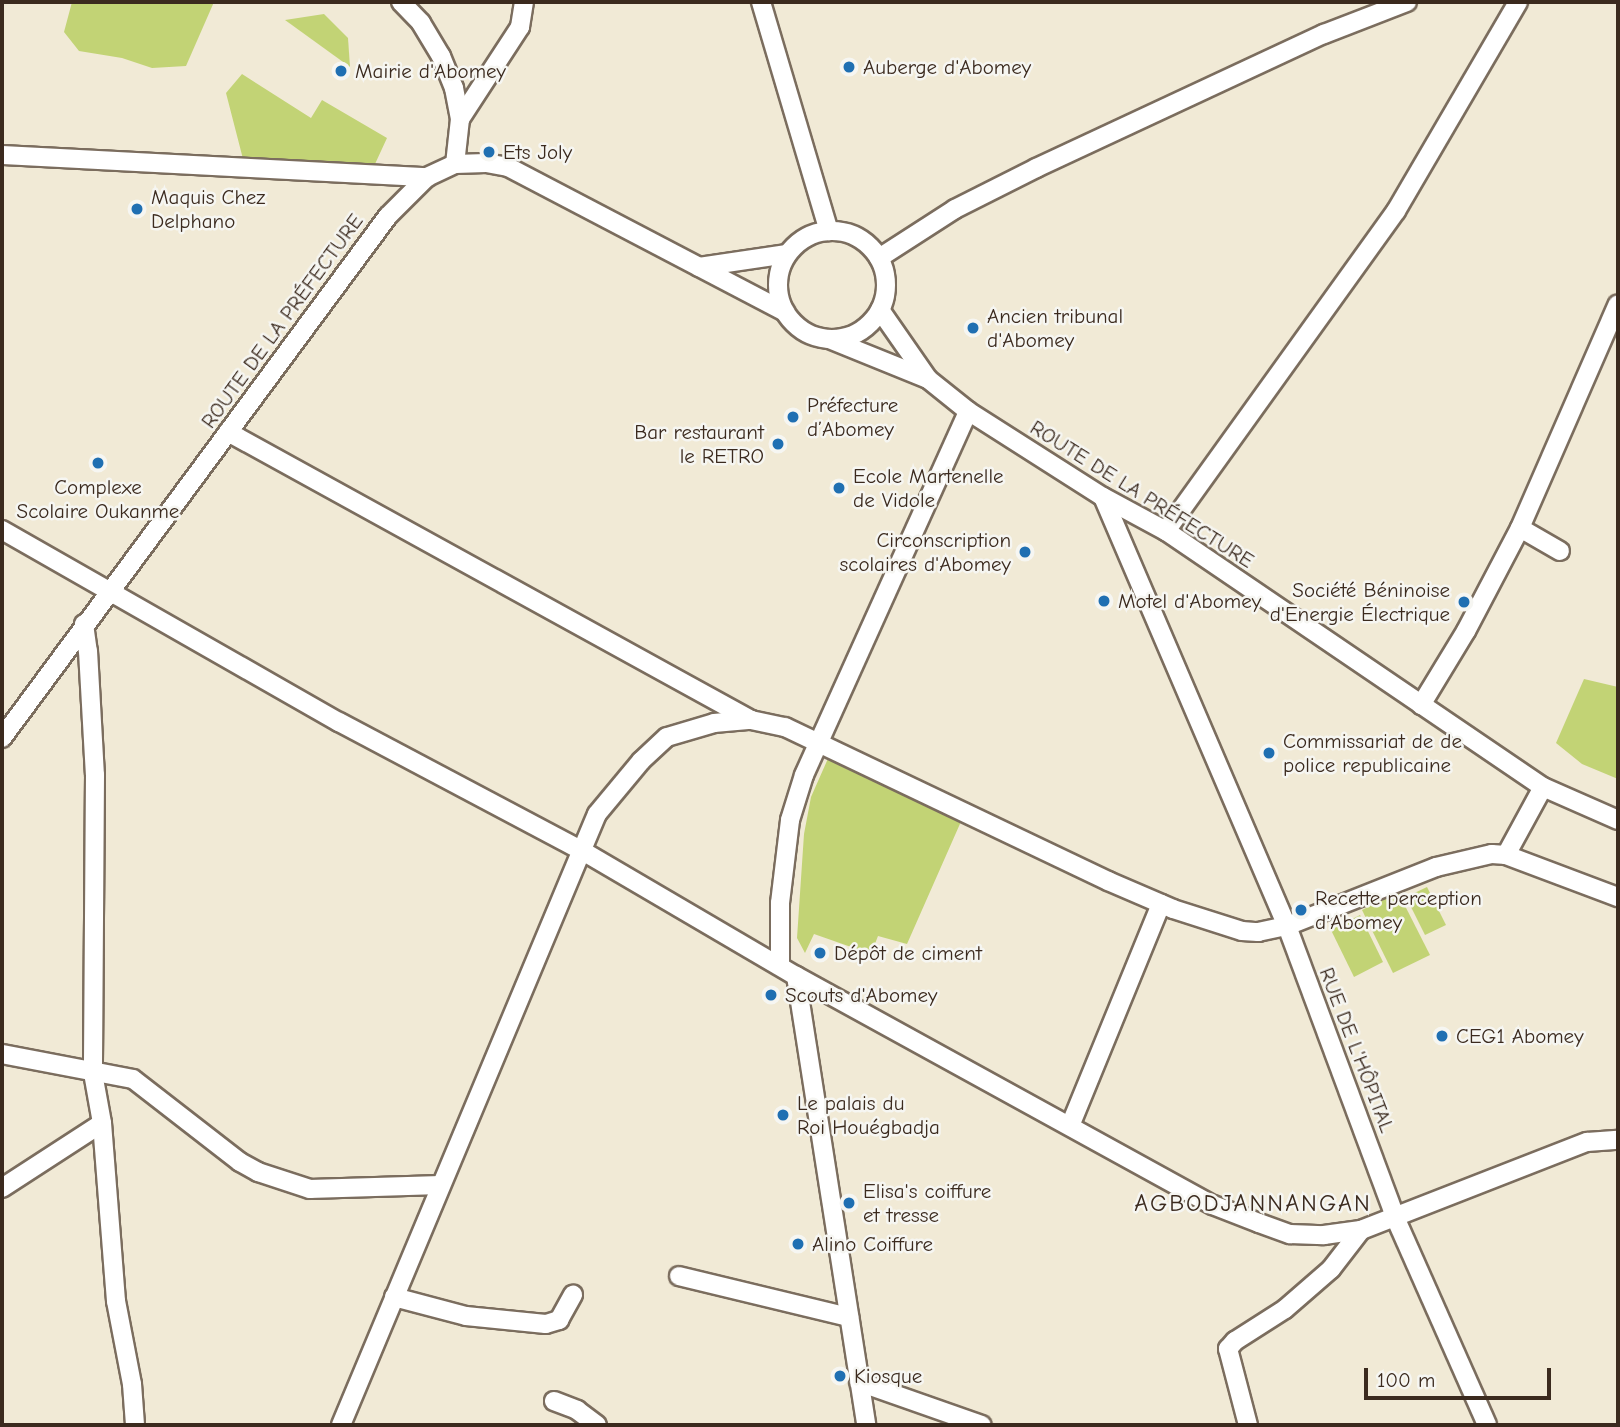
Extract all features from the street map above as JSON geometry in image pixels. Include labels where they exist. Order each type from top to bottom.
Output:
[{"type":"street","points":[[401,2],[421,23],[441,56],[454,88],[460,119],[455,164]]},
{"type":"street","points":[[460,119],[520,27],[524,2]]},
{"type":"street","points":[[761,2],[829,231]]},
{"type":"street","points":[[879,258],[955,209],[1036,168],[1324,34],[1406,2]]},
{"type":"street","points":[[1166,531],[1396,211],[1518,2]]},
{"type":"street","points":[[2,155],[427,177]]},
{"type":"street","name":"ROUTE DE LA PRÉFECTURE","points":[[2,738],[83,624],[109,593],[388,216],[427,177],[455,164],[486,163],[508,167],[785,312]]},
{"type":"street","points":[[829,231],[852,235],[872,248],[879,258],[886,284],[880,310],[873,320],[853,335],[829,339],[804,331],[785,312],[778,289],[782,265],[788,254],[805,238],[829,231]]},
{"type":"street","points":[[699,267],[788,254]]},
{"type":"street","points":[[1421,705],[1466,631],[1520,528],[1618,304]]},
{"type":"street","name":"ROUTE DE LA PRÉFECTURE","points":[[880,310],[928,379],[968,411],[1103,498],[1166,531],[1543,788],[1618,820]]},
{"type":"street","name":"ROUTE DE LA PRÉFECTURE","points":[[829,339],[928,379]]},
{"type":"street","points":[[780,965],[780,903],[790,820],[818,741],[968,411]]},
{"type":"street","points":[[228,432],[751,720]]},
{"type":"street","name":"RUE DE L'HÔPITAL","points":[[1103,498],[1287,926],[1395,1217],[1487,1425]]},
{"type":"street","points":[[1520,528],[1560,551]]},
{"type":"street","points":[[2,530],[338,722],[581,850],[796,976],[1213,1205],[1290,1234],[1324,1235],[1361,1230],[1587,1142],[1618,1140]]},
{"type":"street","points":[[83,624],[88,651],[95,775],[93,1073],[102,1123],[116,1301],[132,1384],[135,1425]]},
{"type":"street","points":[[341,1425],[597,814],[641,761],[667,737],[714,723],[751,720],[785,727],[1161,904],[1242,931],[1287,926],[1436,867],[1492,854],[1506,855],[1618,897]]},
{"type":"street","points":[[1506,855],[1543,788]]},
{"type":"street","points":[[1070,1126],[1161,904]]},
{"type":"street","points":[[796,976],[866,1425]]},
{"type":"street","points":[[2,1054],[93,1073],[120,1074],[133,1079],[224,1151],[274,1179],[310,1189],[440,1185]]},
{"type":"street","points":[[2,1188],[102,1123]]},
{"type":"street","points":[[1248,1425],[1228,1349],[1235,1341],[1285,1309],[1331,1269],[1361,1230]]},
{"type":"street","points":[[679,1276],[849,1317]]},
{"type":"street","points":[[394,1297],[466,1316],[546,1324],[559,1320],[573,1295]]},
{"type":"street","points":[[859,1382],[982,1425]]},
{"type":"street","points":[[554,1401],[577,1410],[597,1425]]},
{"type":"green space","points":[[72,2],[214,2],[186,66],[152,68],[122,58],[79,51],[64,32]]},
{"type":"green space","points":[[324,14],[348,38],[350,67],[285,20]]},
{"type":"green space","points":[[242,74],[311,118],[322,100],[387,138],[375,164],[243,159],[226,93]]},
{"type":"green space","points":[[1584,679],[1618,687],[1618,779],[1582,764],[1556,743]]},
{"type":"green space","points":[[830,754],[963,817],[907,944],[878,936],[871,954],[814,934],[805,953],[797,938],[804,834],[811,797]]},
{"type":"green space","points":[[1427,887],[1446,925],[1425,935],[1406,897]]},
{"type":"green space","points":[[1398,892],[1430,955],[1393,973],[1362,910]]},
{"type":"green space","points":[[1360,915],[1383,962],[1354,977],[1331,930]]},
{"type":"place","name":"Auberge d'Abomey","points":[[849,67]]},
{"type":"place","name":"Mairie d'Abomey","points":[[341,71]]},
{"type":"place","name":"Ets Joly","points":[[489,152]]},
{"type":"place","name":"Maquis Chez Delphano","points":[[137,209]]},
{"type":"place","name":"Ancien tribunal d'Abomey","points":[[973,328]]},
{"type":"place","name":"Préfecture d’Abomey","points":[[793,417]]},
{"type":"place","name":"Bar restaurant le RETRO","points":[[778,444]]},
{"type":"place","name":"Complexe Scolaire Oukanme","points":[[98,463]]},
{"type":"place","name":"Ecole Martenelle de Vidole","points":[[839,488]]},
{"type":"place","name":"Circonscription scolaires d'Abomey","points":[[1025,552]]},
{"type":"place","name":"Motel d'Abomey","points":[[1104,601]]},
{"type":"place","name":"Société Béninoise d'Energie Électrique","points":[[1464,602]]},
{"type":"place","name":"Commissariat de de police republicaine","points":[[1269,753]]},
{"type":"place","name":"Recette perception d'Abomey","points":[[1301,910]]},
{"type":"place","name":"Dépôt de ciment","points":[[820,953]]},
{"type":"place","name":"Scouts d'Abomey","points":[[771,995]]},
{"type":"place","name":"CEG1 Abomey","points":[[1442,1036]]},
{"type":"place","name":"Le palais du Roi Houégbadja","points":[[783,1115]]},
{"type":"place","name":"Elisa's coiffure et tresse","points":[[849,1203]]},
{"type":"place","name":"Alino Coiffure","points":[[798,1244]]},
{"type":"place","name":"Kiosque","points":[[840,1376]]},
{"type":"district","name":"AGBODJANNANGAN","points":[[1253,1204]]}]
